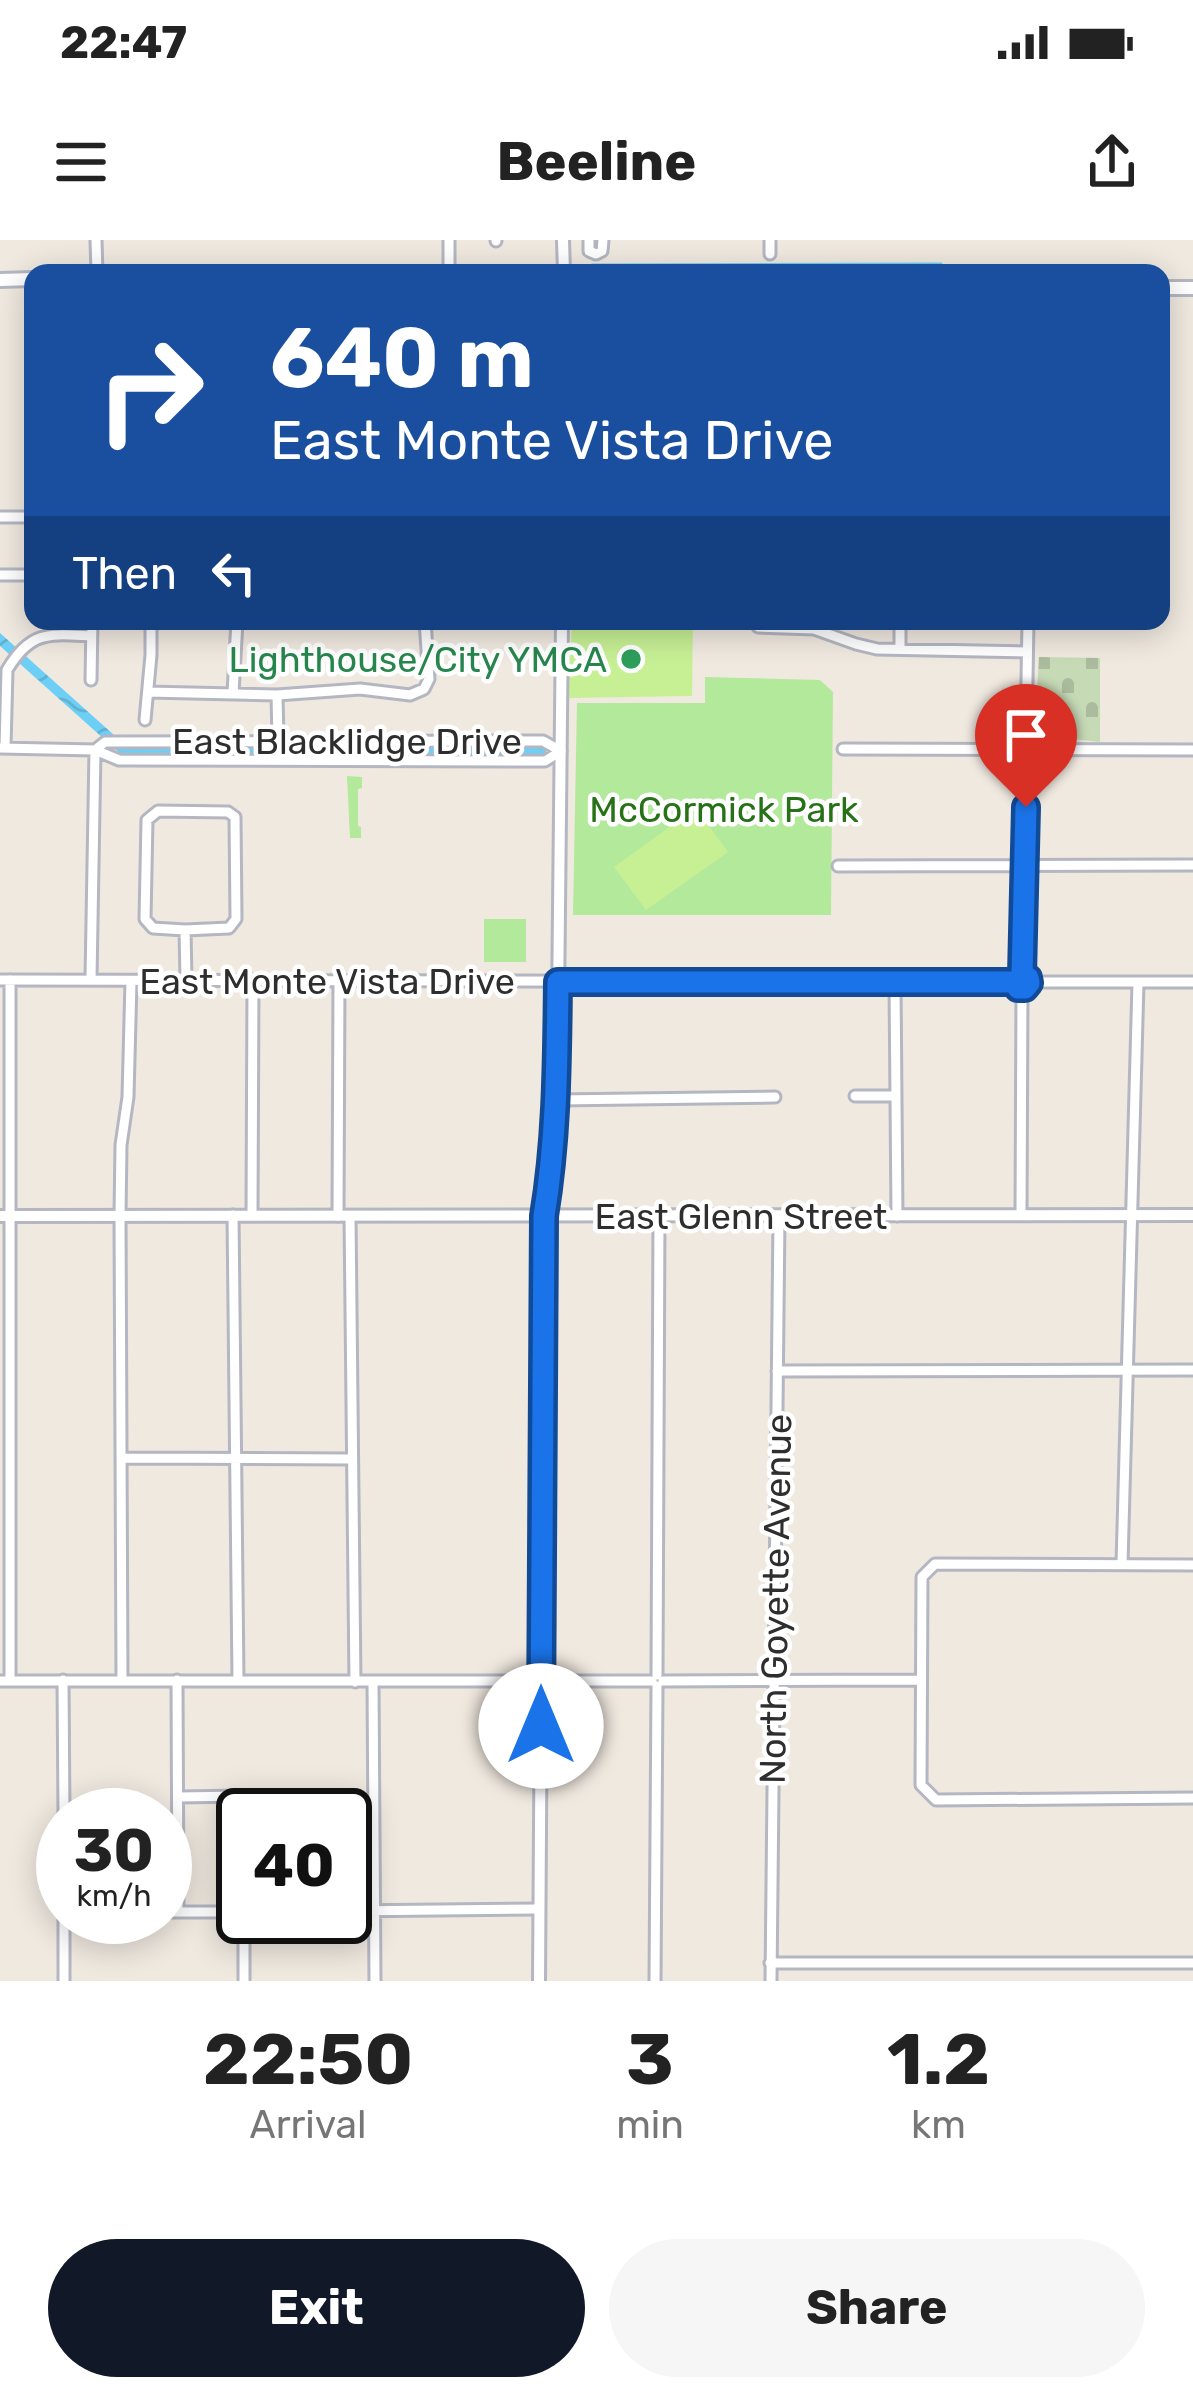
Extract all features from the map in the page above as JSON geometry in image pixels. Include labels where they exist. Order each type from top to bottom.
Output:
[{"type":"street","points":[[589,240],[589,251],[596,254],[602,251],[603,240]]},
{"type":"street","points":[[770,240],[770,254]]},
{"type":"street","points":[[91,630],[91,680]]},
{"type":"street","points":[[145,721],[151,630]]},
{"type":"street","points":[[233,693],[236,630]]},
{"type":"street","points":[[148,692],[278,695],[360,689],[410,695],[424,689],[429,679],[426,630]]},
{"type":"street","points":[[539,1981],[544,1216],[556,1100],[562,630]]},
{"type":"street","points":[[819,630],[866,648],[1027,652]]},
{"type":"street","points":[[900,630],[900,649]]},
{"type":"street","points":[[1022,1215],[1028,630]]},
{"type":"street","points":[[3,748],[11,662],[36,637],[91,636]]},
{"type":"street","points":[[278,695],[278,740]]},
{"type":"street","name":"East Blacklidge Drive","points":[[3,748],[95,750],[119,760],[544,761],[561,751],[544,740],[133,741],[105,742],[95,750]]},
{"type":"street","points":[[843,749],[1193,750]]},
{"type":"street","points":[[92,980],[95,750]]},
{"type":"street","points":[[158,811],[228,812],[236,817],[236,919],[229,928],[185,930],[153,928],[145,919],[147,820],[158,811]]},
{"type":"street","points":[[838,866],[1193,865]]},
{"type":"street","points":[[185,930],[186,980]]},
{"type":"street","points":[[5,980],[5,1681],[921,1680]]},
{"type":"street","name":"East Monte Vista Drive","points":[[5,980],[1193,982]]},
{"type":"street","points":[[252,1215],[253,980]]},
{"type":"street","points":[[122,1680],[120,1215],[131,981]]},
{"type":"street","points":[[339,981],[355,1682]]},
{"type":"street","points":[[895,983],[897,1216]]},
{"type":"street","points":[[1122,1564],[1138,983]]},
{"type":"street","points":[[855,1096],[896,1096]]},
{"type":"street","points":[[556,1100],[775,1097]]},
{"type":"street","points":[[233,1215],[238,1680]]},
{"type":"street","name":"East Glenn Street","points":[[4,1216],[1193,1215]]},
{"type":"street","points":[[655,1981],[658,1217]]},
{"type":"street","name":"North Goyette Avenue","points":[[771,1981],[779,1217]]},
{"type":"street","points":[[778,1371],[1193,1370]]},
{"type":"street","points":[[121,1458],[351,1459]]},
{"type":"street","points":[[1193,1564],[934,1564],[922,1577],[921,1680],[921,1785],[936,1800],[1193,1798]]},
{"type":"street","points":[[63,1680],[64,1788]]},
{"type":"street","points":[[177,1680],[178,1788]]},
{"type":"street","points":[[373,1682],[375,1981]]},
{"type":"street","points":[[374,1910],[538,1909]]},
{"type":"street","points":[[64,1944],[64,1981]]},
{"type":"street","points":[[243,1944],[244,1981]]},
{"type":"street","points":[[770,1963],[1193,1963]]},
{"type":"green space","name":"Lighthouse/City YMCA","points":[[572,630],[693,630],[692,696],[568,698]]},
{"type":"green space","points":[[1039,657],[1100,658],[1100,742],[1063,738],[1041,726],[1036,709]]},
{"type":"green space","name":"McCormick Park","points":[[705,677],[820,680],[833,692],[831,915],[573,915],[577,703],[705,703]]},
{"type":"green space","points":[[347,776],[362,777],[358,789],[361,838],[350,838]]},
{"type":"green space","points":[[696,808],[728,852],[646,910],[614,867]]},
{"type":"green space","points":[[484,919],[526,919],[526,962],[484,962]]},
{"type":"water","points":[[0,633],[134,748],[546,747],[546,757],[123,756],[0,646]]},
{"type":"place","name":"Lighthouse/City YMCA","points":[[631,659]]},
{"type":"route","points":[[541,1726],[544,1216],[552,1168],[558,982],[1015,982],[1018,988],[1025,988],[1029,983],[1022,975],[1026,807]]}]
